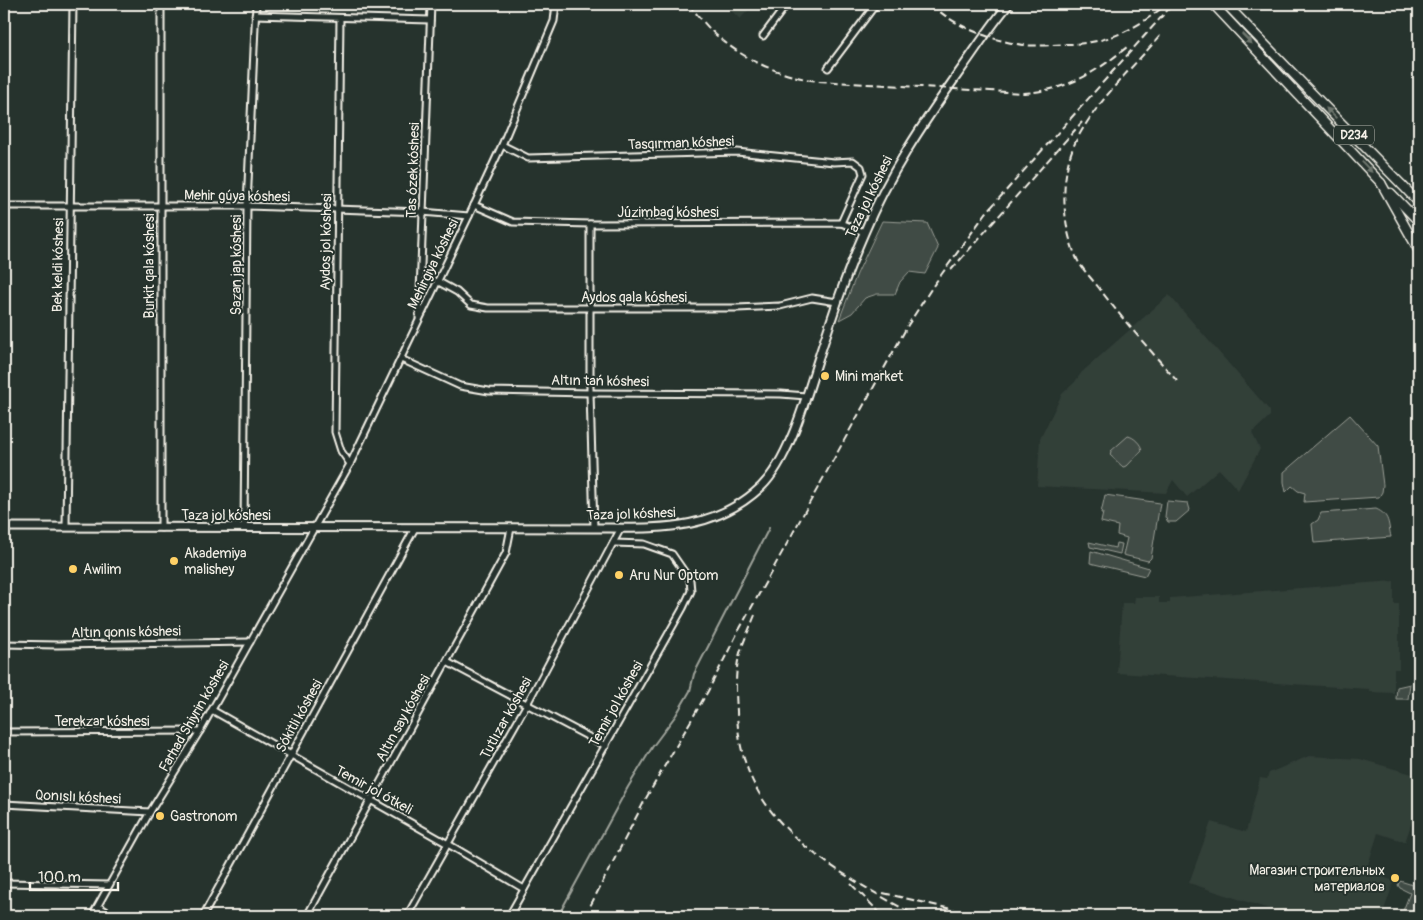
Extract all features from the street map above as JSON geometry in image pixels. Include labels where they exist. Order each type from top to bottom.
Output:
[{"type":"main road","name":"Taza jol kóshesi","points":[[4,527],[675,527],[708,520],[736,506],[762,486],[777,465],[791,438],[837,302],[864,232],[897,166],[947,89],[1008,4]]},
{"type":"main road","name":"D234","points":[[1213,4],[1382,183]]},
{"type":"main road","name":"D234","points":[[1226,4],[1402,185]]},
{"type":"main road","points":[[1382,183],[1419,222]]},
{"type":"main road","points":[[1382,183],[1419,250]]},
{"type":"main road","points":[[1402,185],[1419,194]]},
{"type":"main road","points":[[1402,185],[1419,202]]},
{"type":"street","name":"Bek keldi kóshesi","points":[[66,527],[73,4]]},
{"type":"street","name":"Burkit qala kóshesi","points":[[160,528],[161,4]]},
{"type":"street","name":"Sazan jap kóshesi","points":[[244,528],[247,206],[256,4]]},
{"type":"street","name":"Tas ózek kóshesi","points":[[419,321],[431,4]]},
{"type":"street","name":"Mehirgiya kóshesi","points":[[314,527],[350,464],[502,145],[554,21],[556,4]]},
{"type":"street","points":[[762,36],[787,4]]},
{"type":"street","points":[[828,68],[876,4]]},
{"type":"street","points":[[256,15],[430,20]]},
{"type":"street","name":"Aydos jol kóshesi","points":[[340,18],[335,432],[341,451],[350,464]]},
{"type":"street","name":"Tasqırman kóshesi","points":[[502,145],[528,158],[738,152],[834,162],[853,161],[862,168],[863,174],[841,223]]},
{"type":"street","name":"Júzimbaǵ kóshesi","points":[[474,205],[512,222],[590,224],[841,223],[864,232]]},
{"type":"street","name":"Mehir gúyа kóshesi","points":[[4,206],[247,206],[338,208],[469,216]]},
{"type":"street","points":[[590,224],[590,393],[594,528]]},
{"type":"street","name":"Aydos qala kóshesi","points":[[437,281],[457,292],[471,305],[488,308],[746,308],[780,306],[812,298],[837,302]]},
{"type":"street","name":"Altın tań kóshesi","points":[[401,359],[460,386],[489,390],[590,393],[781,394],[806,396]]},
{"type":"street","name":"Farhad Shiyrin kóshesi","points":[[92,916],[150,812],[212,710],[314,527]]},
{"type":"street","name":"Sókitli kóshesi","points":[[203,916],[415,528]]},
{"type":"street","name":"Altın say kóshesi","points":[[307,916],[506,553],[511,528]]},
{"type":"street","name":"Tutlızar kóshesi","points":[[407,916],[527,704],[614,543],[620,528]]},
{"type":"street","name":"Temir jol kóshesi","points":[[509,916],[606,746],[683,608],[691,590],[690,580],[672,554],[644,544],[614,543]]},
{"type":"street","name":"Altın qonıs kóshesi","points":[[4,644],[250,642]]},
{"type":"street","points":[[447,662],[606,746]]},
{"type":"street","name":"Temir jol ótkeli","points":[[212,710],[524,889]]},
{"type":"street","name":"Terekzar kóshesi","points":[[4,732],[200,731]]},
{"type":"street","name":"Qonıslı kóshesi","points":[[4,804],[150,812]]},
{"type":"street","points":[[4,883],[109,884]]},
{"type":"street","points":[[98,906],[114,916]]},
{"type":"shaded area","points":[[262,4],[369,4],[369,13],[262,9]]},
{"type":"shaded area","points":[[724,4],[754,4],[740,19]]},
{"type":"shaded area","points":[[882,221],[927,223],[938,248],[925,274],[909,272],[900,282],[895,294],[877,294],[865,298],[852,313],[839,320],[857,274]]},
{"type":"shaded area","points":[[1169,295],[1270,411],[1270,416],[1252,433],[1260,449],[1238,490],[1219,469],[1187,497],[1173,480],[1166,493],[1037,486],[1040,439],[1062,394],[1082,372]]},
{"type":"shaded area","points":[[1350,415],[1378,446],[1383,485],[1379,497],[1304,502],[1305,493],[1298,491],[1292,486],[1286,492],[1284,472]]},
{"type":"shaded area","points":[[1128,436],[1137,441],[1142,450],[1127,466],[1123,467],[1110,455],[1111,451]]},
{"type":"shaded area","points":[[1105,495],[1160,503],[1151,558],[1148,561],[1123,555],[1127,538],[1117,535],[1118,526],[1101,522]]},
{"type":"shaded area","points":[[1167,501],[1188,503],[1190,510],[1176,522],[1168,522],[1165,517]]},
{"type":"shaded area","points":[[1376,509],[1381,511],[1386,517],[1391,537],[1314,543],[1312,524],[1318,520],[1321,513]]},
{"type":"shaded area","points":[[1089,542],[1115,548],[1116,543],[1122,544],[1120,554],[1090,547]]},
{"type":"shaded area","points":[[1091,551],[1149,568],[1145,576],[1090,563]]},
{"type":"shaded area","points":[[1394,581],[1394,604],[1399,604],[1399,669],[1394,669],[1394,693],[1370,692],[1369,689],[1117,673],[1122,603],[1134,603],[1135,597],[1159,597],[1159,603],[1170,603],[1170,598]]},
{"type":"shaded area","points":[[1410,684],[1408,699],[1396,699],[1397,687]]},
{"type":"shaded area","points":[[1309,756],[1360,759],[1419,776],[1419,802],[1405,842],[1378,833],[1366,871],[1394,881],[1382,916],[1290,916],[1189,883],[1211,822],[1246,832],[1260,778],[1267,779],[1269,773]]},
{"type":"shaded area","points":[[1400,881],[1419,887],[1419,897],[1413,916],[1401,916],[1410,893],[1400,888],[1398,885]]},
{"type":"waterway","points":[[558,916],[628,787],[690,691],[694,674],[769,528]]},
{"type":"railway","points":[[688,4],[716,35],[739,52],[776,71],[817,81],[1024,93],[1054,88],[1079,79],[1091,73],[1127,47]]},
{"type":"railway","points":[[931,4],[960,25],[983,35],[1006,42],[1035,46],[1086,43],[1112,36],[1136,26],[1164,6]]},
{"type":"railway","points":[[585,916],[645,800],[708,691],[738,632],[908,325],[933,286],[986,213],[1173,4]]},
{"type":"railway","points":[[1160,36],[1105,98],[1085,125],[1071,153],[1067,168],[1064,200],[1068,232],[1078,261],[1127,323],[1177,381]]},
{"type":"railway","points":[[951,270],[1082,122]]},
{"type":"railway","points":[[755,615],[739,655],[736,686],[742,750],[754,784],[772,812],[795,838],[823,860],[852,879],[916,916]]},
{"type":"railway","points":[[851,884],[883,916]]},
{"type":"railway","points":[[883,893],[981,916]]},
{"type":"place","name":"Mini market","points":[[825,376]]},
{"type":"place","name":"Akademiya malishey","points":[[174,561]]},
{"type":"place","name":"Awilim","points":[[73,569]]},
{"type":"place","name":"Aru Nur Optom","points":[[619,575]]},
{"type":"place","name":"Gastronom","points":[[160,816]]},
{"type":"place","name":"Магазин строительных материалов","points":[[1395,878]]}]
